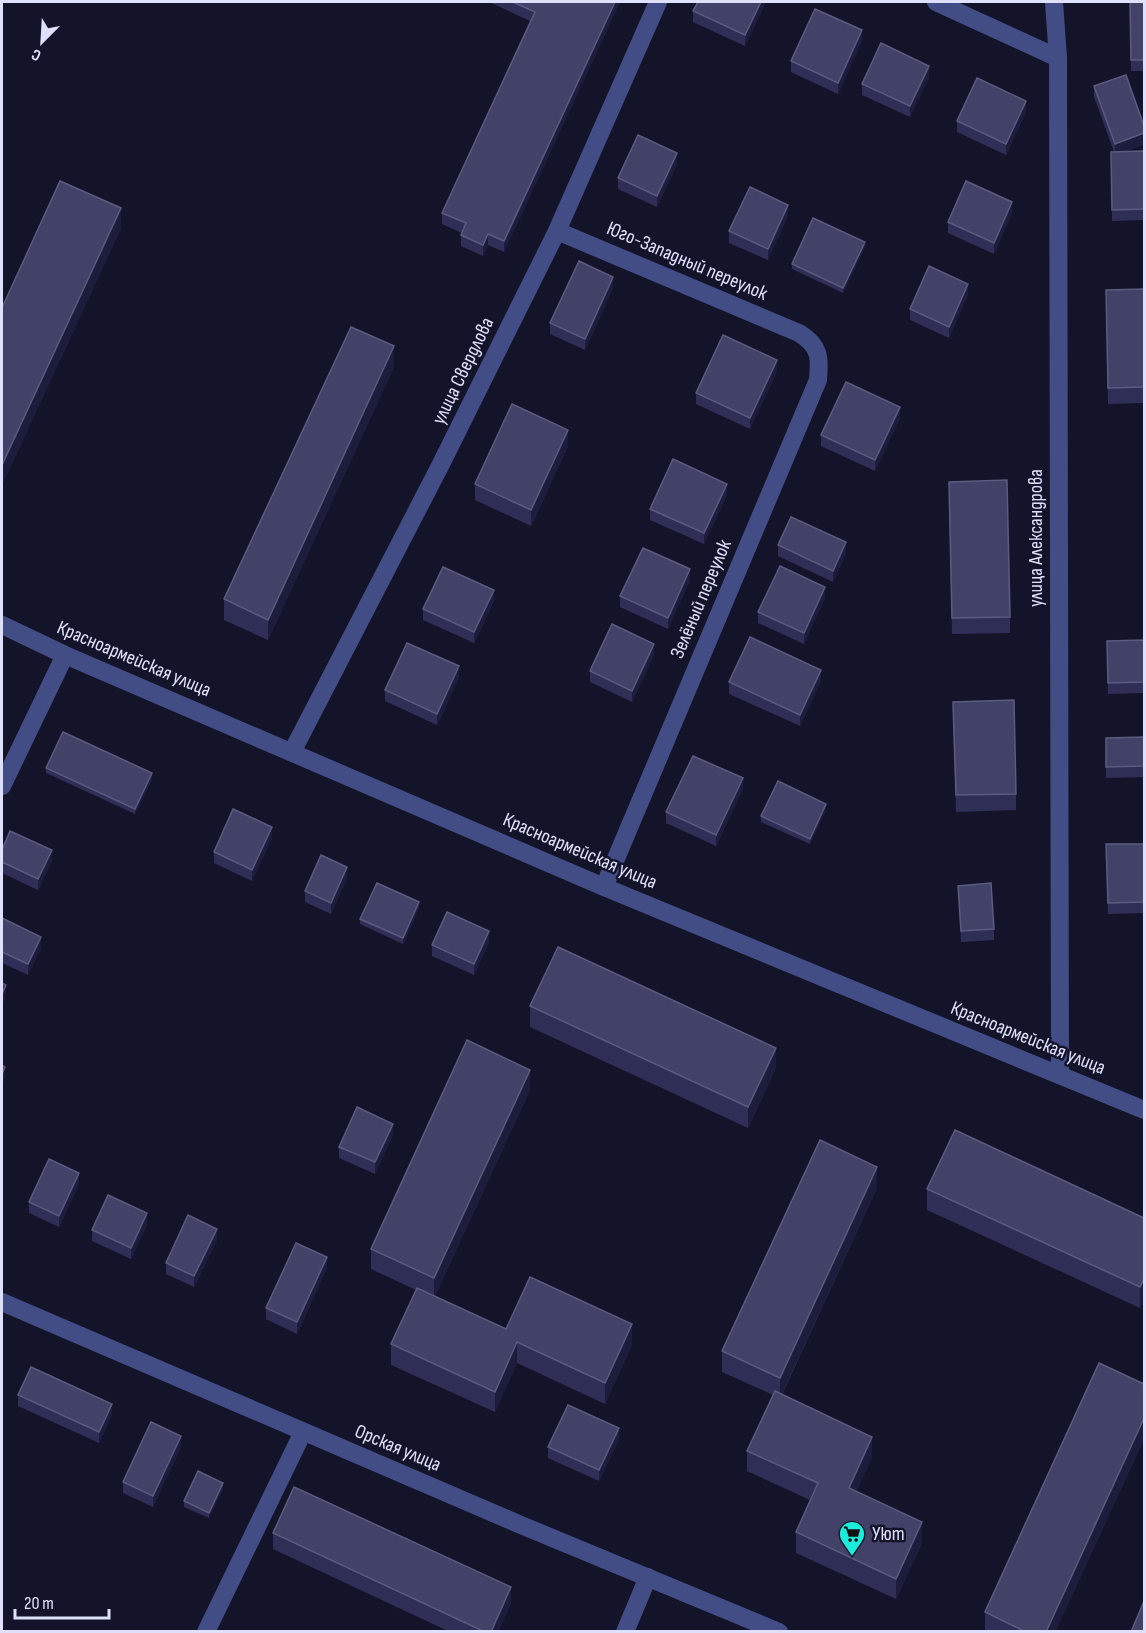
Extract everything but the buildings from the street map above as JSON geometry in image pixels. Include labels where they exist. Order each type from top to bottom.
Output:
[{"type":"street","name":"улица Свердлова","points":[[292,752],[440,466],[557,231],[658,2]]},
{"type":"street","points":[[936,2],[1058,58]]},
{"type":"street","name":"улица Александрова","points":[[1054,2],[1058,58],[1060,1075]]},
{"type":"street","name":"Юго-Западный переулок","points":[[557,231],[799,333]]},
{"type":"street","name":"Зелёный переулок","points":[[604,887],[818,380],[817,351],[811,340],[799,333]]},
{"type":"street","name":"Красноармейская улица","points":[[2,626],[604,887],[1144,1110]]},
{"type":"street","points":[[2,786],[65,655]]},
{"type":"street","name":"Орская улица","points":[[2,1302],[303,1432],[778,1632]]},
{"type":"street","points":[[206,1632],[303,1432]]},
{"type":"street","points":[[625,1632],[648,1578]]},
{"type":"place","name":"Уют","points":[[852,1557]]}]
